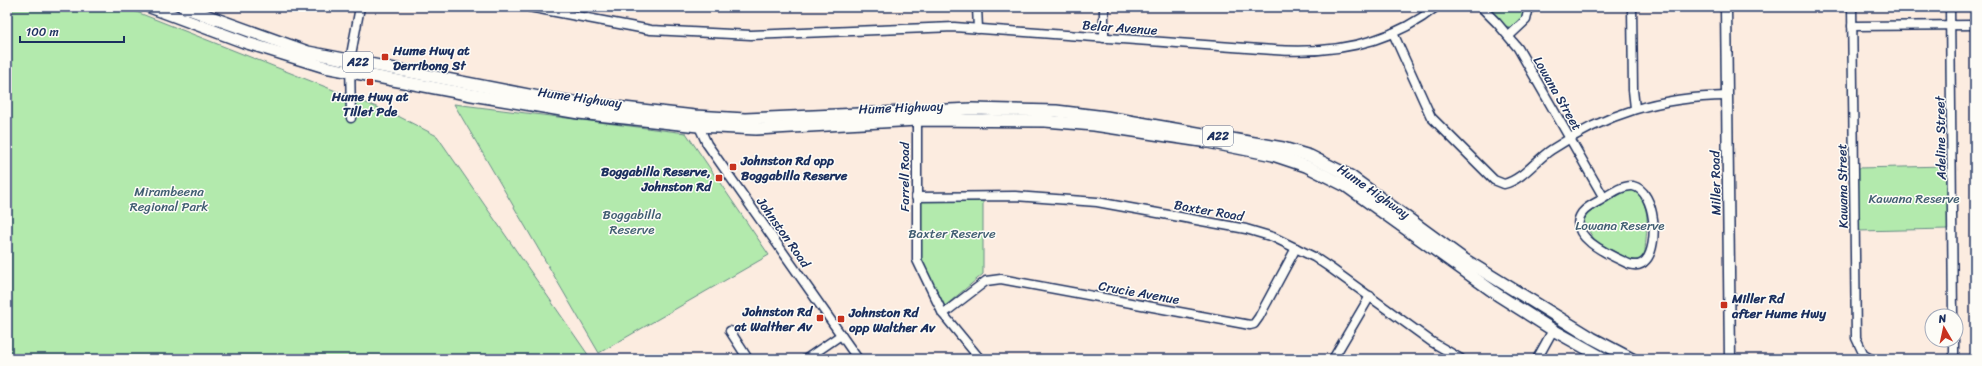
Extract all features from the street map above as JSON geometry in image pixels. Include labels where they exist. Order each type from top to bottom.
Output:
[{"type":"highway","name":"Hume Highway","points":[[150,7],[301,61],[350,66],[539,97],[756,129],[917,120],[1009,119],[1094,125],[1208,142],[1273,155],[1324,174],[1346,186],[1467,275],[1553,330],[1605,359]]},
{"type":"highway","name":"Hume Highway","points":[[183,7],[350,66]]},
{"type":"highway","name":"Hume Highway","points":[[697,121],[771,119],[922,111],[1016,109],[1106,117],[1283,148],[1310,156],[1350,176],[1462,258],[1592,338],[1632,359]]},
{"type":"main road","name":"Miller Road","points":[[1726,7],[1730,359]]},
{"type":"street","points":[[352,118],[350,66],[360,7]]},
{"type":"street","name":"Belar Avenue","points":[[529,7],[651,30],[737,35],[935,27],[1318,52],[1357,45],[1393,33],[1422,18],[1436,7]]},
{"type":"street","points":[[977,7],[978,29]]},
{"type":"street","points":[[1104,7],[1104,38]]},
{"type":"street","name":"Lowana Street","points":[[1481,7],[1509,36],[1526,61],[1604,198]]},
{"type":"street","points":[[1509,36],[1526,20],[1529,7]]},
{"type":"street","points":[[1632,7],[1635,108]]},
{"type":"street","name":"Kawana Street","points":[[1852,7],[1856,338],[1864,354],[1871,359]]},
{"type":"street","name":"Adeline Street","points":[[1950,7],[1953,308]]},
{"type":"street","points":[[1852,26],[1975,25]]},
{"type":"street","points":[[1393,33],[1432,117],[1498,183],[1510,183],[1550,150],[1589,128],[1635,108],[1686,99],[1727,96]]},
{"type":"street","name":"Farrell Road","points":[[917,120],[917,260],[944,314],[980,359]]},
{"type":"street","name":"Johnston Road","points":[[697,121],[707,144],[858,359]]},
{"type":"street","points":[[1628,186],[1637,187],[1645,193],[1653,210],[1652,242],[1649,255],[1641,264],[1635,266],[1629,264],[1594,247],[1586,238],[1579,225],[1581,215],[1587,208],[1604,198],[1628,186]]},
{"type":"street","name":"Baxter Road","points":[[916,197],[1015,196],[1097,202],[1246,229],[1273,237],[1329,267],[1432,342],[1461,359]]},
{"type":"street","name":"Crucie Avenue","points":[[944,314],[986,281],[1001,279],[1250,325],[1254,324],[1259,317],[1296,248]]},
{"type":"street","points":[[1333,359],[1370,296]]},
{"type":"street","points":[[1537,359],[1553,330]]},
{"type":"street","points":[[730,331],[748,359]]},
{"type":"street","points":[[806,359],[841,335]]},
{"type":"street","points":[[1954,348],[1954,359]]},
{"type":"green space","name":"Mirambeena Regional Park","points":[[7,7],[124,7],[394,114],[437,136],[591,359],[7,359]]},
{"type":"green space","points":[[1487,7],[1525,7],[1521,20],[1517,24],[1508,27],[1496,19]]},
{"type":"green space","name":"Boggabilla Reserve","points":[[454,104],[686,133],[769,255],[599,353]]},
{"type":"green space","name":"Kawana Reserve","points":[[1947,166],[1948,229],[1858,231],[1857,168]]},
{"type":"green space","name":"Lowana Reserve","points":[[1628,190],[1634,191],[1640,196],[1644,204],[1647,217],[1645,251],[1642,257],[1636,260],[1631,260],[1596,242],[1583,222],[1588,213]]},
{"type":"green space","name":"Baxter Reserve","points":[[920,201],[983,201],[983,274],[945,306],[925,268],[920,255]]},
{"type":"place","name":"Hume Hwy at Derribong St","points":[[385,57]]},
{"type":"place","name":"Hume Hwy at Tillet Pde","points":[[370,82]]},
{"type":"place","name":"Johnston Rd opp Boggabilla Reserve","points":[[733,167]]},
{"type":"place","name":"Boggabilla Reserve, Johnston Rd","points":[[719,178]]},
{"type":"place","name":"Miller Rd after Hume Hwy","points":[[1724,305]]},
{"type":"place","name":"Johnston Rd at Walther Av","points":[[820,318]]},
{"type":"place","name":"Johnston Rd opp Walther Av","points":[[841,319]]}]
